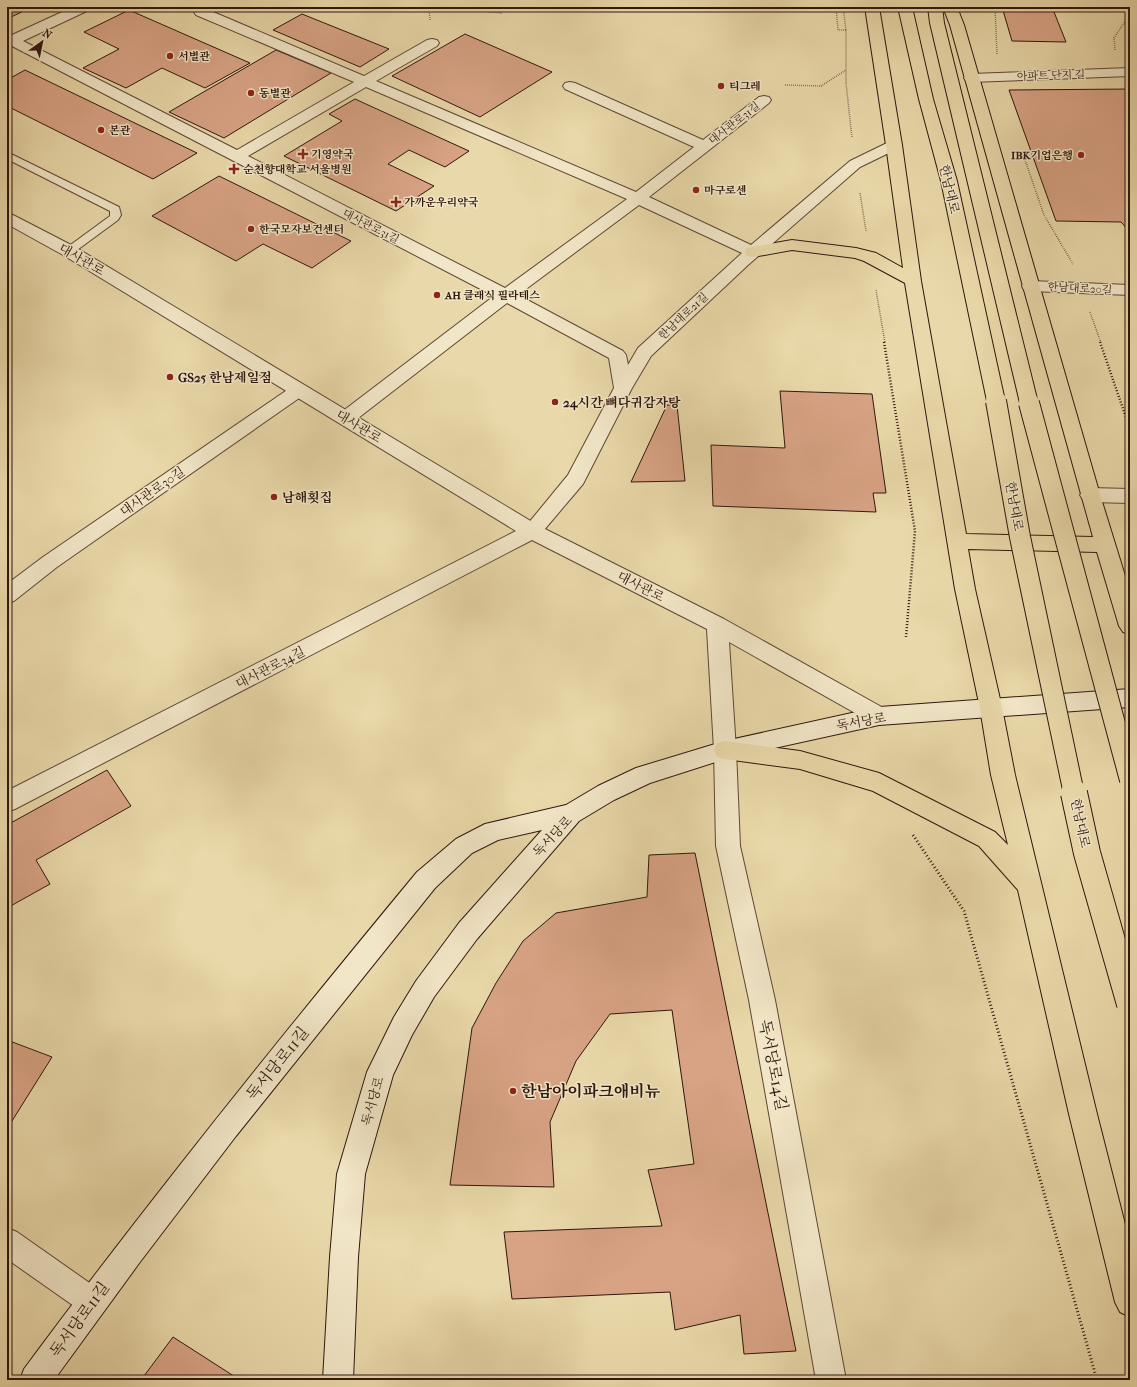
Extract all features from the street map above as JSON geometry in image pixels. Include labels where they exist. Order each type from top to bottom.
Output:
[{"type":"main road","points":[[872,7],[894,145],[913,281],[956,541],[991,708],[1003,775],[1082,1114],[1130,1302]]},
{"type":"main road","name":"한남대로","points":[[903,7],[949,181],[996,401],[1020,537],[1087,853],[1130,1004]]},
{"type":"main road","name":"한남대로","points":[[935,7],[937,23],[1029,403],[1130,780]]},
{"type":"main road","points":[[950,7],[957,25],[1090,495],[1106,545],[1126,596],[1130,626]]},
{"type":"main road","points":[[753,252],[792,245],[856,252],[913,281]]},
{"type":"main road","points":[[956,541],[1106,545]]},
{"type":"main road","points":[[725,750],[800,760],[879,783],[987,839],[1029,885]]},
{"type":"street","points":[[9,41],[84,7]]},
{"type":"street","points":[[201,12],[638,198],[753,252]]},
{"type":"street","name":"대사관로31길","points":[[9,41],[506,295]]},
{"type":"street","points":[[236,157],[432,43]]},
{"type":"street","name":"아파트 단지 길","points":[[972,78],[1128,72]]},
{"type":"street","name":"대사관로31길","points":[[570,86],[704,146]]},
{"type":"street","name":"대사관로31길","points":[[346,418],[506,295],[638,198],[764,100]]},
{"type":"street","name":"한남대로21길","points":[[532,531],[576,479],[623,388],[644,352],[753,252],[856,164],[894,145]]},
{"type":"street","name":"대사관로","points":[[7,218],[69,250],[532,531],[717,625],[879,716]]},
{"type":"street","name":"한남대로20길","points":[[1030,286],[1130,290]]},
{"type":"street","points":[[506,295],[617,355],[623,388]]},
{"type":"street","name":"대사관로30길","points":[[7,595],[50,562],[299,390]]},
{"type":"street","points":[[1090,495],[1130,496]]},
{"type":"street","name":"대사관로34길","points":[[7,802],[532,531]]},
{"type":"street","points":[[717,625],[725,750]]},
{"type":"street","name":"독서당로","points":[[338,1380],[344,1257],[351,1174],[380,1072],[403,1026],[430,982],[468,931],[571,814],[606,793],[644,775],[725,750],[879,716],[1130,698]]},
{"type":"street","name":"독서당로14길","points":[[725,750],[728,846],[762,1000],[831,1380]]},
{"type":"street","name":"독서당로11길","points":[[35,1380],[92,1301],[189,1173],[426,880],[464,846],[493,831],[571,814]]},
{"type":"street","points":[[7,1242],[92,1301]]},
{"type":"lane","points":[[7,155],[115,209],[116,215],[114,218],[69,250]]},
{"type":"path","points":[[449,7],[501,13],[504,7]]},
{"type":"path","points":[[836,7],[838,30],[846,30]]},
{"type":"path","points":[[843,7],[846,30],[846,83]]},
{"type":"path","points":[[903,7],[990,10],[988,7]]},
{"type":"path","points":[[995,7],[998,77]]},
{"type":"path","points":[[1128,72],[1116,56],[1114,38],[1130,14]]},
{"type":"path","points":[[764,100],[782,85],[821,86],[846,70]]},
{"type":"path","points":[[1024,157],[1044,215],[1072,262],[1130,429]]},
{"type":"path","points":[[860,193],[915,531],[906,637]]},
{"type":"path","points":[[911,832],[964,911],[1097,1380]]},
{"type":"building","points":[[7,7],[32,7],[7,19]]},
{"type":"building","points":[[623,7],[677,7],[677,10],[623,9]]},
{"type":"building","points":[[1002,7],[1052,7],[1066,42],[1012,41]]},
{"type":"building","name":"서별관","points":[[129,10],[250,63],[205,88],[162,68],[126,88],[83,68],[119,49],[84,32]]},
{"type":"building","points":[[302,14],[389,49],[360,67],[273,30]]},
{"type":"building","points":[[465,34],[552,72],[480,117],[392,76]]},
{"type":"building","name":"동별관","points":[[276,50],[331,73],[224,138],[169,112]]},
{"type":"building","name":"본관","points":[[25,70],[197,153],[153,179],[7,106],[7,80]]},
{"type":"building","name":"IBK기업은행","points":[[1130,89],[1130,232],[1121,222],[1056,221],[1009,90]]},
{"type":"building","points":[[355,99],[469,151],[445,167],[409,150],[388,164],[434,186],[396,211],[284,156],[342,121],[329,114]]},
{"type":"building","name":"한국모자보건센터","points":[[219,176],[351,241],[312,268],[263,244],[236,261],[152,216]]},
{"type":"building","points":[[780,391],[872,394],[886,493],[873,493],[876,512],[713,506],[711,445],[785,448]]},
{"type":"building","points":[[667,405],[677,405],[685,481],[631,482]]},
{"type":"building","points":[[107,770],[131,806],[36,860],[50,884],[7,908],[7,825]]},
{"type":"building","name":"한남아이파크애비뉴","points":[[695,853],[796,1351],[744,1354],[740,1315],[675,1330],[670,1292],[512,1299],[504,1232],[662,1226],[648,1170],[694,1164],[672,1010],[610,1014],[576,1061],[550,1122],[554,1187],[450,1185],[472,1028],[496,983],[523,941],[556,913],[647,897],[649,855]]},
{"type":"building","points":[[7,1040],[52,1057],[7,1129]]},
{"type":"building","points":[[173,1337],[240,1380],[141,1380]]},
{"type":"place","name":"서별관","points":[[170,56]]},
{"type":"place","name":"티그레","points":[[721,86]]},
{"type":"place","name":"동별관","points":[[251,93]]},
{"type":"place","name":"본관","points":[[101,130]]},
{"type":"place","name":"기영약국","points":[[303,154]]},
{"type":"place","name":"IBK기업은행","points":[[1081,155]]},
{"type":"place","name":"순천향대학교 서울병원","points":[[234,169]]},
{"type":"place","name":"마구로센","points":[[696,190]]},
{"type":"place","name":"가까운우리약국","points":[[396,202]]},
{"type":"place","name":"한국모자보건센터","points":[[251,229]]},
{"type":"place","name":"AH 클래식 필라테스","points":[[437,295]]},
{"type":"place","name":"GS25 한남제일점","points":[[170,377]]},
{"type":"place","name":"24시간 뼈다귀감자탕","points":[[555,402]]},
{"type":"place","name":"남해횟집","points":[[274,497]]},
{"type":"place","name":"한남아이파크애비뉴","points":[[513,1091]]}]
